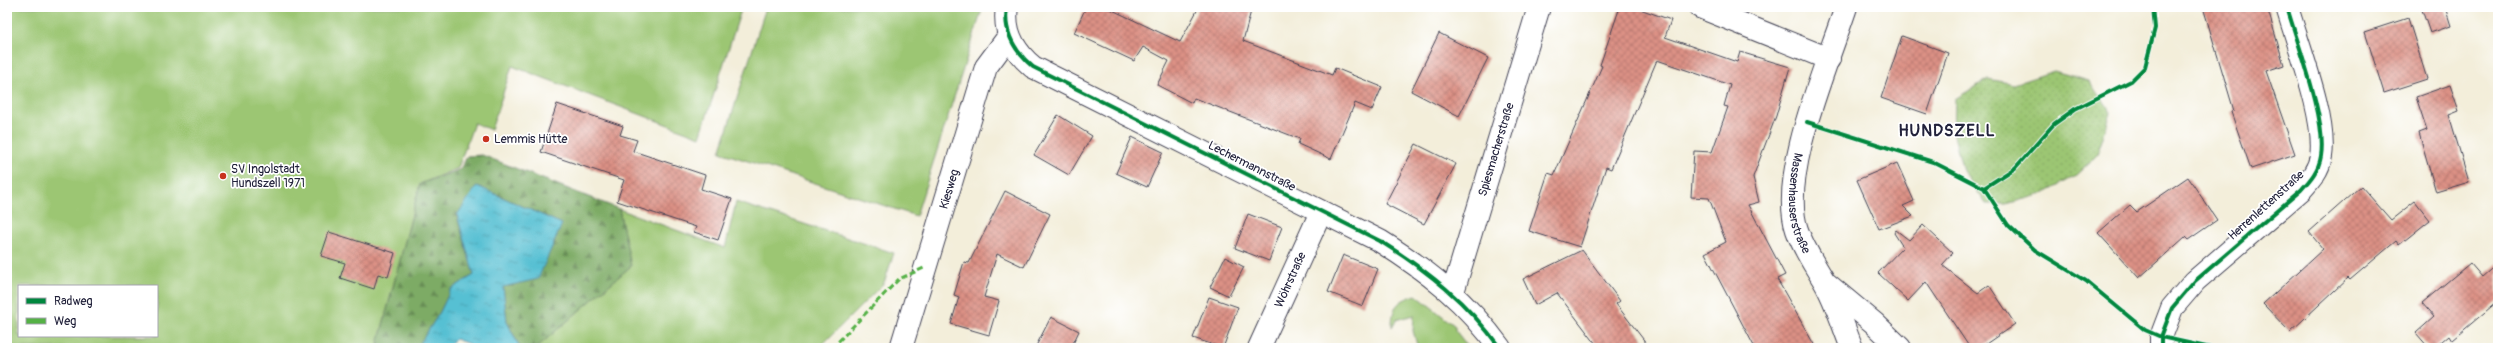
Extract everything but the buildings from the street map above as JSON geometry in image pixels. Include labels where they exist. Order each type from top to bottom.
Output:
[{"type":"street","name":"Lechermannstraße","points":[[1007,7],[1005,20],[1009,36],[1019,55],[1033,67],[1380,241],[1416,263],[1452,292],[1500,348]]},
{"type":"street","name":"Spiesmacherstraße","points":[[1452,292],[1539,7]]},
{"type":"street","points":[[1700,7],[1829,59]]},
{"type":"street","name":"Massenhauserstraße","points":[[1846,7],[1807,122],[1796,166],[1792,200],[1797,229],[1809,257],[1824,282],[1852,348]]},
{"type":"street","name":"Herrenlettenstraße","points":[[2161,348],[2161,337],[2172,308],[2195,280],[2301,190],[2314,176],[2321,157],[2322,136],[2319,114],[2287,7]]},
{"type":"street","name":"Kiesweg","points":[[901,348],[986,67],[1009,36]]},
{"type":"street","name":"Wöhrstraße","points":[[1259,348],[1321,212]]},
{"type":"street","name":"Massenhauserstraße","points":[[1824,282],[1874,323],[1900,348]]},
{"type":"green space","name":"SV Ingolstadt Hundszell 1971","points":[[7,7],[742,7],[700,137],[512,66],[491,130],[474,123],[458,168],[420,184],[377,348],[7,348]]},
{"type":"green space","points":[[766,7],[983,7],[916,216],[720,152]]},
{"type":"green space","points":[[2054,71],[2089,81],[2111,113],[2097,155],[2074,177],[2043,194],[2006,204],[1986,204],[1963,171],[1954,136],[1955,99],[1988,79],[2014,84]]},
{"type":"green space","points":[[482,155],[619,209],[631,266],[536,348],[520,348],[507,322],[503,287],[562,224],[477,186],[457,216],[474,275],[451,289],[440,312],[417,348],[377,348],[420,184],[461,169],[467,156]]},
{"type":"green space","points":[[736,202],[894,253],[884,283],[819,348],[536,348],[631,266],[619,209],[725,248]]},
{"type":"green space","points":[[1416,295],[1455,326],[1455,330],[1469,348],[1418,348],[1413,331],[1414,315],[1396,320],[1392,327],[1393,314],[1397,305],[1400,302]]},
{"type":"water","points":[[477,186],[562,224],[538,279],[503,287],[507,322],[520,348],[469,348],[469,344],[455,339],[447,348],[417,348],[440,312],[451,289],[474,275],[457,215]]},
{"type":"marked path","points":[[832,348],[899,279],[926,267]]},
{"type":"cycle path","points":[[1007,7],[1007,25],[1011,40],[1015,48],[1033,67],[1380,241],[1398,252],[1446,288],[1474,316],[1500,348]]},
{"type":"cycle path","points":[[1984,188],[2015,168],[2054,124],[2075,109],[2131,81],[2145,67],[2155,28],[2153,7]]},
{"type":"cycle path","points":[[2161,348],[2161,337],[2172,308],[2195,281],[2301,190],[2311,179],[2320,161],[2322,141],[2316,103],[2287,7]]},
{"type":"cycle path","points":[[1807,122],[1933,162],[1984,188],[2008,225],[2035,250],[2086,281],[2145,330],[2161,337],[2211,348]]},
{"type":"place","name":"Lemmis Hütte","points":[[486,139]]},
{"type":"place","name":"SV Ingolstadt Hundszell 1971","points":[[223,176]]},
{"type":"district","name":"HUNDSZELL","points":[[1947,130]]}]
